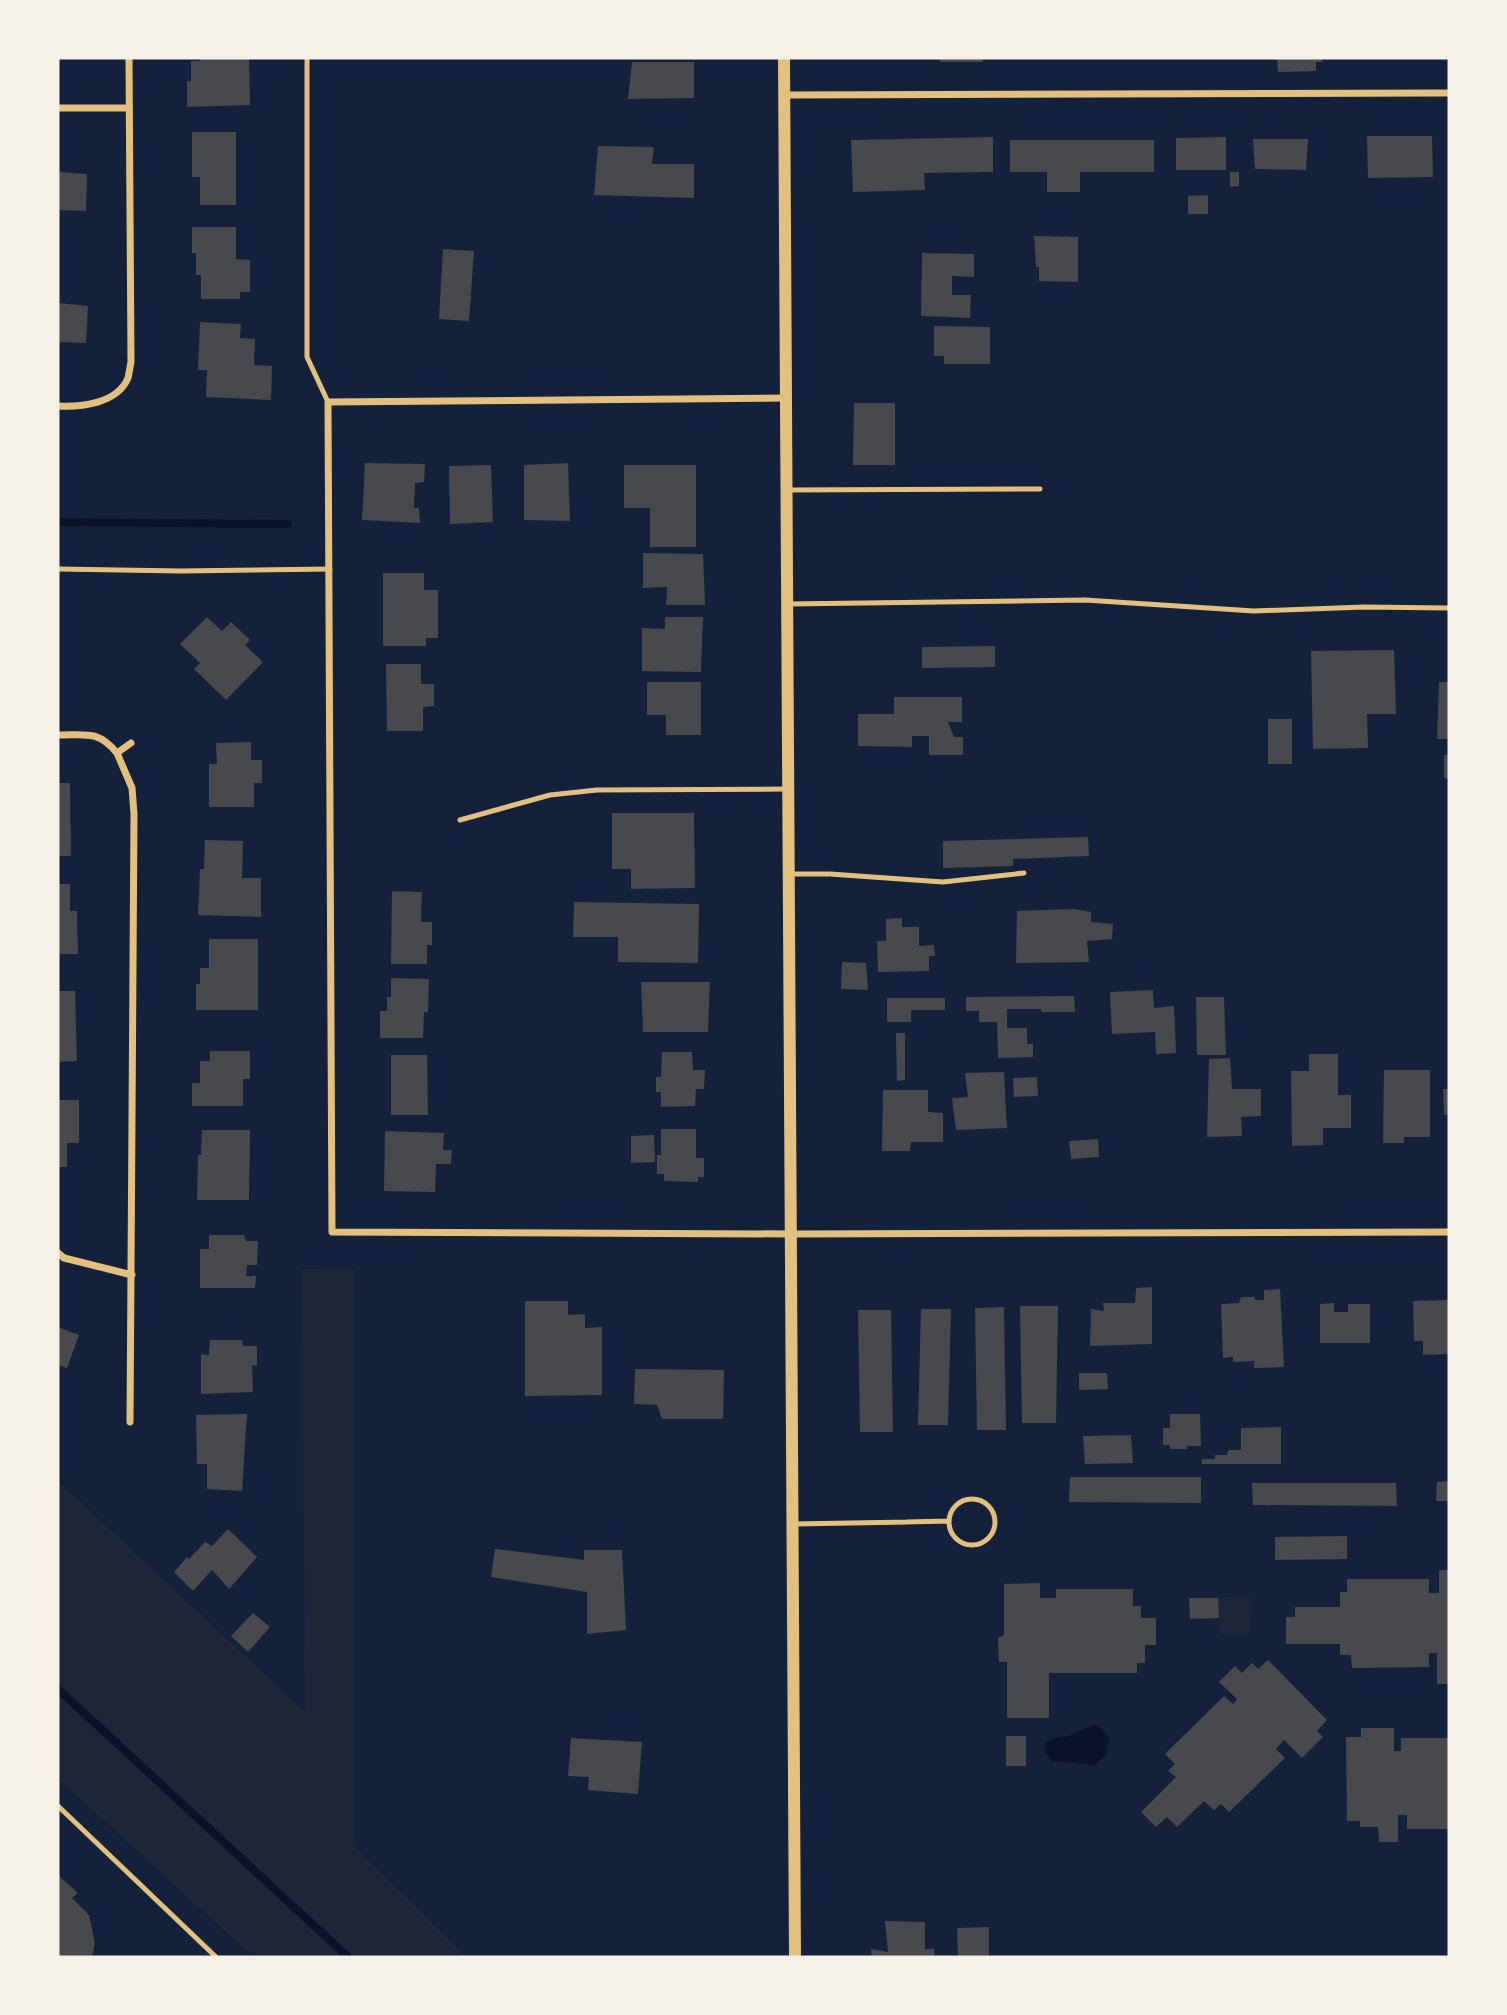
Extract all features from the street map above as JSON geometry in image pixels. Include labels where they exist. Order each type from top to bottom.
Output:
[{"type":"street","points":[[58,407],[88,405],[111,396],[120,390],[127,379],[131,362],[129,58]]},
{"type":"street","points":[[784,58],[795,1957]]},
{"type":"street","points":[[785,95],[1449,93]]},
{"type":"street","points":[[58,108],[128,108]]},
{"type":"street","points":[[786,398],[328,402],[332,1232],[1449,1232]]},
{"type":"street","points":[[58,735],[92,736],[106,740],[117,753],[132,788],[130,1422]]},
{"type":"street","points":[[117,753],[131,743]]},
{"type":"street","points":[[58,1253],[64,1258],[132,1275]]},
{"type":"lane","points":[[307,58],[307,357],[328,402]]},
{"type":"lane","points":[[786,490],[1040,489]]},
{"type":"lane","points":[[58,569],[330,569]]},
{"type":"lane","points":[[787,604],[1085,600],[1254,611],[1364,607],[1449,608]]},
{"type":"lane","points":[[460,820],[550,794],[609,790],[788,789]]},
{"type":"lane","points":[[789,874],[943,881],[1024,873]]},
{"type":"lane","points":[[975,1499],[982,1501],[993,1511],[995,1526],[987,1540],[973,1546],[958,1541],[949,1521],[954,1507],[975,1499]]},
{"type":"lane","points":[[793,1524],[949,1521]]},
{"type":"lane","points":[[58,1806],[216,1957]]},
{"type":"shaded area","points":[[302,1269],[354,1270],[354,1846],[466,1957],[253,1957],[58,1778],[58,1481],[305,1712]]},
{"type":"shaded area","points":[[1249,1596],[1250,1633],[1220,1634],[1218,1598]]},
{"type":"shaded area","points":[[1098,1725],[1109,1737],[1106,1755],[1095,1765],[1051,1761],[1044,1749],[1045,1743]]},
{"type":"building","points":[[199,58],[249,58],[250,105],[187,107],[187,81],[191,81],[191,61],[200,61]]},
{"type":"building","points":[[940,58],[983,58],[983,62],[940,62]]},
{"type":"building","points":[[1277,58],[1322,58],[1322,62],[1316,62],[1316,71],[1278,72]]},
{"type":"building","points":[[632,62],[694,62],[694,98],[628,99]]},
{"type":"building","points":[[192,132],[236,132],[236,205],[200,205],[200,177],[192,177]]},
{"type":"building","points":[[1367,136],[1432,136],[1433,177],[1368,178]]},
{"type":"building","points":[[993,137],[993,172],[924,173],[925,190],[853,192],[851,140]]},
{"type":"building","points":[[1226,137],[1226,170],[1176,170],[1176,138]]},
{"type":"building","points":[[1253,139],[1308,139],[1306,170],[1255,169]]},
{"type":"building","points":[[1010,140],[1154,140],[1154,172],[1080,172],[1080,192],[1047,192],[1047,172],[1010,172]]},
{"type":"building","points":[[598,146],[654,147],[652,164],[694,164],[694,198],[594,195]]},
{"type":"building","points":[[58,172],[87,174],[86,211],[58,210]]},
{"type":"building","points":[[1230,172],[1239,172],[1239,186],[1230,187]]},
{"type":"building","points":[[1208,195],[1208,214],[1188,214],[1188,196]]},
{"type":"building","points":[[192,227],[236,227],[236,259],[250,260],[250,292],[240,292],[240,299],[201,299],[201,275],[196,275],[196,253],[192,253]]},
{"type":"building","points":[[1034,236],[1078,237],[1078,282],[1039,281]]},
{"type":"building","points":[[443,249],[474,251],[469,321],[439,319]]},
{"type":"building","points":[[922,253],[974,254],[974,277],[952,276],[952,295],[971,295],[970,318],[921,316]]},
{"type":"building","points":[[58,303],[88,306],[86,343],[58,342]]},
{"type":"building","points":[[200,322],[241,324],[240,338],[255,339],[254,365],[272,366],[271,400],[206,397],[207,370],[198,370]]},
{"type":"building","points":[[934,326],[990,327],[990,364],[944,364],[944,356],[934,356]]},
{"type":"building","points":[[854,403],[895,403],[895,465],[853,465]]},
{"type":"building","points":[[365,463],[425,464],[424,482],[415,483],[414,508],[419,508],[420,523],[362,520]]},
{"type":"building","points":[[568,463],[570,521],[524,520],[524,465]]},
{"type":"building","points":[[491,465],[493,522],[450,524],[449,466]]},
{"type":"building","points":[[624,465],[696,465],[696,547],[650,547],[650,508],[624,508]]},
{"type":"building","points":[[643,553],[703,554],[705,605],[666,605],[667,587],[643,588]]},
{"type":"building","points":[[383,573],[424,573],[424,590],[438,590],[438,638],[426,638],[426,646],[383,646]]},
{"type":"building","points":[[207,617],[222,631],[231,622],[250,640],[245,645],[263,662],[226,700],[194,669],[200,663],[180,644]]},
{"type":"building","points":[[665,617],[703,617],[701,672],[642,671],[642,628],[665,629]]},
{"type":"building","points":[[995,646],[995,667],[922,668],[922,647]]},
{"type":"building","points":[[1394,650],[1396,714],[1367,714],[1368,748],[1313,749],[1311,651]]},
{"type":"building","points":[[386,664],[421,664],[421,684],[434,684],[434,706],[423,707],[423,731],[387,731]]},
{"type":"building","points":[[647,682],[701,682],[701,735],[666,735],[666,715],[647,715]]},
{"type":"building","points":[[1439,682],[1449,682],[1449,739],[1437,739]]},
{"type":"building","points":[[894,697],[962,697],[962,722],[948,722],[954,737],[963,737],[963,755],[929,755],[929,736],[912,736],[912,747],[858,746],[858,714],[894,714]]},
{"type":"building","points":[[1268,719],[1292,719],[1292,764],[1268,764]]},
{"type":"building","points":[[251,742],[251,760],[262,760],[262,783],[254,783],[254,807],[209,807],[209,764],[217,764],[216,743]]},
{"type":"building","points":[[1444,755],[1449,755],[1449,779],[1444,778]]},
{"type":"building","points":[[58,783],[70,783],[71,856],[58,856]]},
{"type":"building","points":[[612,813],[694,813],[695,888],[631,889],[631,869],[612,869]]},
{"type":"building","points":[[1088,837],[1089,856],[1013,859],[1013,866],[943,868],[943,841]]},
{"type":"building","points":[[205,840],[243,841],[242,878],[261,878],[261,917],[198,915],[200,869],[204,869]]},
{"type":"building","points":[[58,884],[70,884],[70,911],[77,911],[78,954],[58,954]]},
{"type":"building","points":[[392,891],[422,892],[421,922],[432,922],[432,945],[427,945],[427,964],[391,964]]},
{"type":"building","points":[[574,902],[699,904],[698,963],[618,962],[618,937],[573,937]]},
{"type":"building","points":[[1073,909],[1091,912],[1091,922],[1113,924],[1112,939],[1087,941],[1089,962],[1016,963],[1017,911]]},
{"type":"building","points":[[902,918],[902,927],[919,927],[919,946],[934,945],[935,956],[929,956],[929,971],[878,972],[877,941],[886,941],[886,919]]},
{"type":"building","points":[[209,939],[258,939],[258,1010],[196,1010],[196,984],[200,984],[200,968],[209,968]]},
{"type":"building","points":[[842,962],[866,963],[868,990],[841,989]]},
{"type":"building","points":[[391,978],[429,979],[428,1012],[424,1012],[423,1038],[380,1038],[380,1011],[387,1011],[387,997],[391,997]]},
{"type":"building","points":[[641,982],[710,982],[708,1032],[643,1032]]},
{"type":"building","points":[[1153,990],[1154,1008],[1174,1006],[1176,1053],[1156,1054],[1155,1032],[1112,1034],[1110,992]]},
{"type":"building","points":[[58,991],[75,991],[77,1061],[58,1062]]},
{"type":"building","points":[[1074,996],[1075,1012],[1007,1009],[1007,1028],[1027,1028],[1027,1044],[1033,1044],[1033,1057],[998,1058],[997,1022],[979,1022],[979,1011],[966,1011],[966,997]]},
{"type":"building","points":[[1196,997],[1224,997],[1226,1055],[1197,1055]]},
{"type":"building","points":[[887,998],[945,998],[945,1010],[911,1010],[911,1022],[887,1022]]},
{"type":"building","points":[[896,1033],[905,1033],[905,1080],[897,1081]]},
{"type":"building","points":[[210,1051],[250,1051],[250,1079],[243,1079],[243,1106],[192,1106],[192,1083],[200,1083],[200,1061],[210,1061]]},
{"type":"building","points":[[662,1052],[692,1052],[693,1070],[705,1070],[704,1089],[696,1089],[695,1106],[661,1107],[661,1092],[656,1092],[656,1077],[661,1077]]},
{"type":"building","points":[[1309,1054],[1338,1054],[1338,1095],[1351,1095],[1351,1128],[1323,1128],[1323,1145],[1292,1146],[1291,1071],[1309,1071]]},
{"type":"building","points":[[391,1055],[427,1055],[428,1115],[391,1115]]},
{"type":"building","points":[[1230,1058],[1232,1089],[1261,1089],[1261,1116],[1241,1117],[1242,1136],[1207,1137],[1209,1059]]},
{"type":"building","points":[[1384,1070],[1430,1070],[1430,1137],[1404,1137],[1404,1143],[1383,1143]]},
{"type":"building","points":[[1004,1072],[1007,1128],[956,1130],[952,1098],[968,1097],[965,1073]]},
{"type":"building","points":[[1037,1077],[1038,1096],[1014,1097],[1013,1078]]},
{"type":"building","points":[[1443,1089],[1449,1089],[1449,1115],[1444,1115]]},
{"type":"building","points":[[883,1090],[928,1090],[928,1112],[943,1113],[943,1142],[911,1142],[910,1151],[882,1151]]},
{"type":"building","points":[[58,1100],[79,1100],[79,1143],[67,1143],[67,1167],[58,1167]]},
{"type":"building","points":[[661,1129],[696,1129],[696,1158],[704,1158],[704,1177],[698,1177],[698,1182],[664,1181],[664,1174],[657,1174],[657,1155],[661,1155]]},
{"type":"building","points":[[202,1130],[250,1130],[249,1200],[197,1200],[198,1155],[201,1155]]},
{"type":"building","points":[[385,1131],[444,1133],[443,1150],[452,1150],[451,1164],[436,1164],[435,1192],[384,1191]]},
{"type":"building","points":[[654,1135],[655,1162],[631,1163],[631,1136]]},
{"type":"building","points":[[1098,1139],[1099,1157],[1071,1159],[1069,1141]]},
{"type":"building","points":[[209,1235],[244,1235],[246,1241],[258,1241],[257,1265],[247,1265],[246,1276],[256,1276],[255,1288],[200,1288],[200,1249],[209,1249]]},
{"type":"building","points":[[1152,1287],[1152,1344],[1090,1346],[1091,1309],[1104,1311],[1103,1303],[1135,1303],[1136,1288]]},
{"type":"building","points":[[1280,1289],[1284,1367],[1254,1368],[1254,1361],[1233,1362],[1233,1357],[1223,1358],[1221,1304],[1239,1303],[1241,1297],[1264,1300],[1264,1290]]},
{"type":"building","points":[[1449,1300],[1449,1354],[1423,1355],[1423,1341],[1414,1341],[1413,1301]]},
{"type":"building","points":[[525,1301],[568,1301],[568,1315],[585,1314],[585,1328],[602,1327],[602,1395],[525,1396]]},
{"type":"building","points":[[1334,1303],[1334,1312],[1348,1312],[1348,1304],[1370,1304],[1370,1343],[1320,1343],[1320,1304]]},
{"type":"building","points":[[1020,1306],[1058,1306],[1056,1423],[1022,1423]]},
{"type":"building","points":[[1004,1307],[1006,1430],[977,1430],[975,1308]]},
{"type":"building","points":[[921,1309],[951,1309],[948,1425],[918,1425]]},
{"type":"building","points":[[858,1310],[891,1310],[893,1432],[860,1432]]},
{"type":"building","points":[[58,1327],[79,1335],[67,1368],[58,1365]]},
{"type":"building","points":[[210,1340],[242,1340],[243,1346],[257,1346],[257,1366],[252,1365],[253,1392],[201,1394],[201,1354],[209,1355]]},
{"type":"building","points":[[635,1369],[724,1370],[723,1419],[662,1419],[657,1405],[634,1404]]},
{"type":"building","points":[[1079,1373],[1107,1373],[1108,1389],[1079,1390]]},
{"type":"building","points":[[247,1414],[242,1491],[207,1489],[207,1464],[197,1464],[196,1415]]},
{"type":"building","points":[[1170,1414],[1200,1414],[1201,1446],[1170,1449],[1170,1445],[1163,1445],[1163,1428],[1170,1428]]},
{"type":"building","points":[[1281,1427],[1281,1464],[1202,1464],[1202,1459],[1227,1455],[1228,1450],[1241,1450],[1241,1428]]},
{"type":"building","points":[[1131,1435],[1133,1463],[1085,1464],[1083,1436]]},
{"type":"building","points":[[1070,1477],[1201,1477],[1201,1503],[1069,1502]]},
{"type":"building","points":[[1449,1481],[1449,1501],[1436,1501],[1437,1482]]},
{"type":"building","points":[[1252,1483],[1396,1483],[1397,1506],[1253,1505]]},
{"type":"building","points":[[228,1529],[257,1557],[229,1589],[212,1570],[193,1591],[174,1572],[205,1542],[212,1546]]},
{"type":"building","points":[[1347,1536],[1347,1559],[1275,1560],[1275,1537]]},
{"type":"building","points":[[495,1549],[584,1560],[584,1550],[622,1550],[626,1630],[587,1634],[587,1592],[491,1577]]},
{"type":"building","points":[[1439,1570],[1449,1570],[1449,1684],[1437,1684],[1437,1653],[1429,1653],[1429,1667],[1352,1668],[1351,1655],[1340,1655],[1340,1644],[1286,1644],[1286,1617],[1295,1617],[1295,1607],[1340,1607],[1340,1592],[1347,1592],[1347,1579],[1429,1579],[1429,1593],[1439,1593]]},
{"type":"building","points":[[1040,1583],[1040,1598],[1056,1598],[1056,1589],[1133,1589],[1133,1606],[1141,1606],[1141,1618],[1156,1618],[1156,1645],[1145,1645],[1145,1663],[1137,1663],[1137,1673],[1049,1673],[1049,1718],[1007,1718],[1007,1662],[999,1662],[998,1638],[1004,1635],[1004,1584]]},
{"type":"building","points":[[1189,1598],[1218,1598],[1219,1618],[1190,1619]]},
{"type":"building","points":[[253,1613],[270,1627],[248,1652],[231,1636]]},
{"type":"building","points":[[1268,1660],[1327,1720],[1317,1731],[1323,1737],[1302,1758],[1284,1740],[1276,1749],[1285,1758],[1229,1812],[1221,1804],[1214,1810],[1204,1801],[1177,1827],[1167,1817],[1156,1827],[1141,1812],[1176,1777],[1168,1771],[1175,1764],[1165,1754],[1224,1696],[1233,1704],[1237,1699],[1219,1682],[1235,1666],[1242,1673],[1252,1663],[1258,1669]]},
{"type":"building","points":[[1361,1728],[1394,1728],[1394,1751],[1401,1751],[1401,1738],[1449,1738],[1449,1829],[1407,1829],[1407,1815],[1398,1815],[1398,1842],[1379,1842],[1378,1827],[1360,1827],[1360,1821],[1347,1821],[1346,1737],[1361,1737]]},
{"type":"building","points":[[1006,1736],[1026,1736],[1026,1766],[1006,1766]]},
{"type":"building","points":[[571,1738],[642,1742],[638,1794],[588,1790],[589,1777],[568,1776]]},
{"type":"building","points":[[58,1875],[78,1893],[72,1898],[89,1915],[95,1943],[92,1957],[58,1957]]},
{"type":"building","points":[[885,1921],[925,1922],[925,1949],[934,1949],[934,1957],[872,1957],[871,1949],[888,1952]]},
{"type":"building","points":[[989,1927],[989,1957],[958,1957],[957,1928]]},
{"type":"waterway","points":[[58,522],[288,524]]},
{"type":"waterway","points":[[58,1689],[348,1957]]}]
